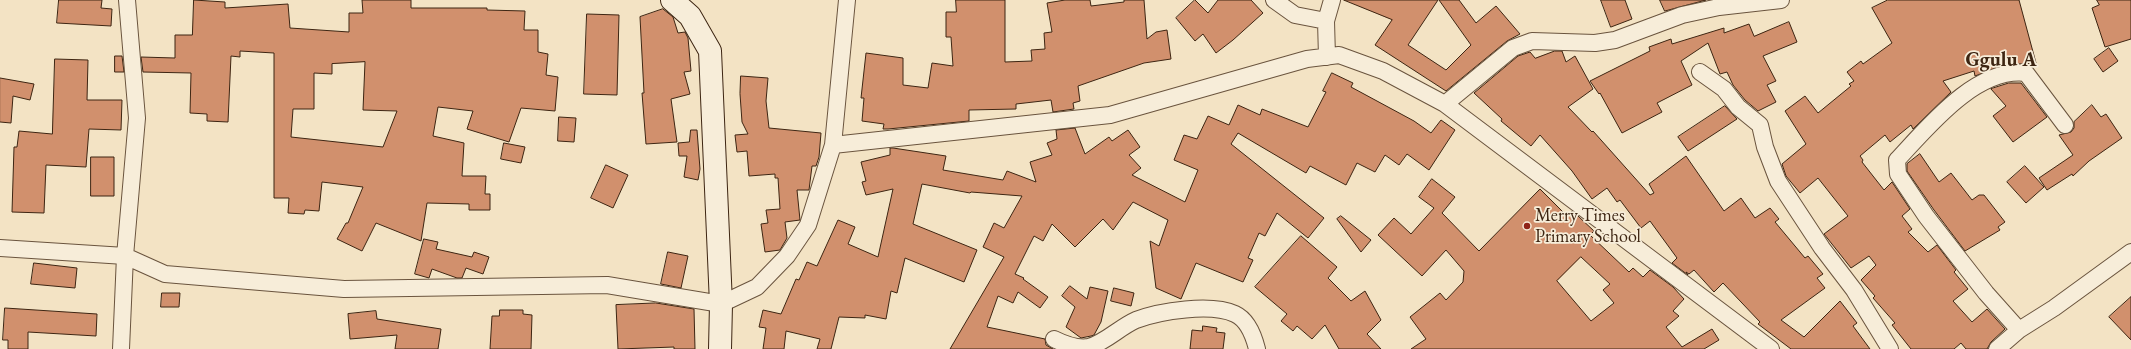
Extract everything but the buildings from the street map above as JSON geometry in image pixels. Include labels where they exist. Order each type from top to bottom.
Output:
[{"type":"street","points":[[121,349],[125,256],[137,118],[127,0]]},
{"type":"street","points":[[672,0],[690,16],[710,51],[721,304],[720,349]]},
{"type":"street","points":[[0,248],[125,256],[165,274],[344,289],[607,285],[721,304],[757,286],[787,256],[808,225],[833,145],[847,0]]},
{"type":"street","points":[[1274,0],[1295,14],[1326,21]]},
{"type":"street","points":[[1327,57],[1326,21],[1332,0]]},
{"type":"street","points":[[1445,104],[1513,48],[1532,41],[1595,43],[1615,40],[1682,15],[1719,7],[1781,0]]},
{"type":"street","points":[[833,145],[1110,115],[1307,59],[1339,55],[1383,71],[1445,104],[1771,349]]},
{"type":"street","points":[[1700,72],[1724,89],[1738,107],[1760,125],[1765,147],[1778,181],[1822,248],[1854,290],[1890,349]]},
{"type":"street","points":[[2019,330],[1986,293],[1926,216],[1898,174],[1897,160],[1953,102],[1970,90],[2013,72],[2026,73],[2065,125]]},
{"type":"street","points":[[1997,349],[2019,330],[2054,308],[2131,252]]},
{"type":"street","points":[[1054,339],[1070,347],[1088,348],[1136,321],[1164,312],[1207,308],[1235,314],[1253,333],[1257,349]]},
{"type":"place","name":"Merry Times Primary School","points":[[1527,226]]},
{"type":"district","name":"Ggulu A","points":[[2001,61]]}]
